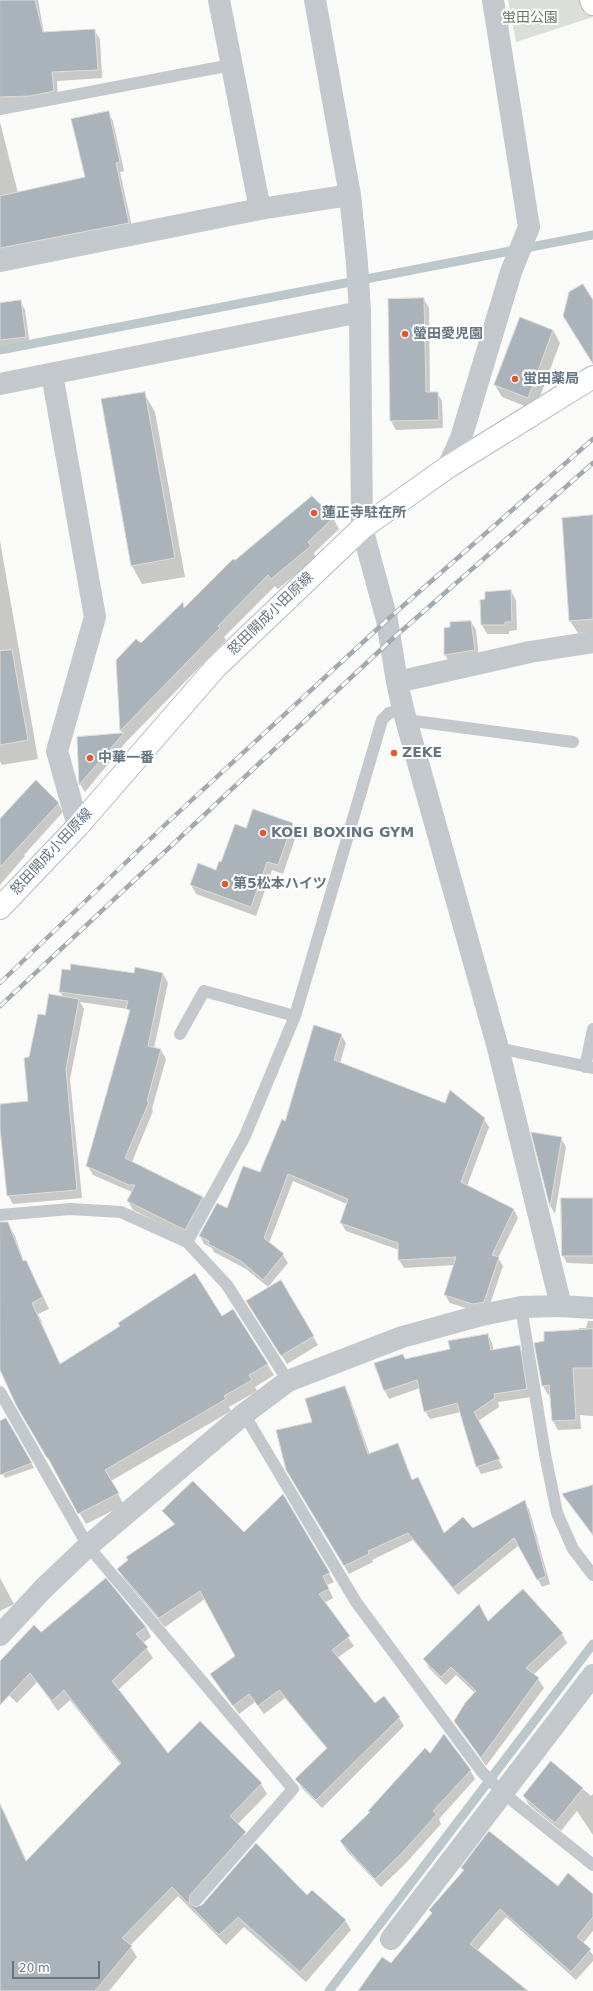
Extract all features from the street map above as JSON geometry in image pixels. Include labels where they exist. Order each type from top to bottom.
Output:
[{"type":"main road","points":[[591,0],[593,4]]},
{"type":"main road","name":"怒田開成小田原線","points":[[0,908],[78,826],[216,667],[362,528],[448,467],[593,377]]},
{"type":"street","points":[[219,0],[260,209]]},
{"type":"street","points":[[316,0],[350,195],[357,264],[360,312],[362,528],[387,620],[397,682],[405,714],[498,1048],[561,1306]]},
{"type":"street","points":[[448,467],[461,438],[511,272],[529,227],[493,0]]},
{"type":"street","points":[[0,260],[260,209],[350,195]]},
{"type":"street","points":[[0,384],[360,312]]},
{"type":"street","points":[[52,374],[95,617],[58,751],[78,826]]},
{"type":"street","points":[[397,682],[530,652],[593,642]]},
{"type":"street","points":[[0,1635],[44,1588],[88,1546],[244,1414],[288,1381],[402,1337],[482,1315],[522,1307],[561,1306],[593,1308]]},
{"type":"street","points":[[391,1939],[593,1675]]},
{"type":"lane","points":[[0,109],[232,65]]},
{"type":"lane","points":[[187,1242],[245,1136],[295,1016],[382,720],[389,713],[405,714],[573,742]]},
{"type":"lane","points":[[180,1034],[204,991],[295,1016]]},
{"type":"lane","points":[[498,1048],[589,1068],[593,1029]]},
{"type":"lane","points":[[0,1215],[70,1209],[122,1212],[187,1242],[227,1285],[288,1381]]},
{"type":"lane","points":[[522,1307],[545,1454],[557,1513],[573,1549],[593,1575]]},
{"type":"lane","points":[[0,1392],[88,1546],[293,1789],[196,1900]]},
{"type":"lane","points":[[244,1414],[356,1602],[482,1772],[504,1793],[593,1865]]},
{"type":"green space","name":"蛍田公園","points":[[508,0],[593,0],[593,17],[516,42]]},
{"type":"building","points":[[0,0],[35,0],[43,32],[95,29],[98,70],[52,72],[54,91],[30,96],[0,97]]},
{"type":"building","points":[[109,111],[120,162],[116,163],[129,223],[0,248],[0,196],[85,177],[71,119]]},
{"type":"building","points":[[583,284],[593,300],[593,364],[563,316],[569,292]]},
{"type":"building","points":[[424,298],[426,392],[438,392],[439,420],[390,421],[388,299]]},
{"type":"building","points":[[21,300],[26,337],[0,340],[0,303]]},
{"type":"building","points":[[520,317],[553,330],[528,398],[494,385]]},
{"type":"building","points":[[145,392],[175,558],[131,566],[101,399]]},
{"type":"building","points":[[312,496],[334,517],[308,542],[311,546],[271,579],[268,575],[218,626],[220,628],[120,731],[116,660],[136,639],[141,643],[183,602],[184,608],[233,559],[235,560]]},
{"type":"building","points":[[593,515],[593,619],[569,621],[562,518]]},
{"type":"building","points":[[511,590],[512,622],[505,622],[505,625],[481,625],[480,600],[485,599],[485,592]]},
{"type":"building","points":[[471,621],[475,650],[444,655],[444,628],[450,627],[450,622]]},
{"type":"building","points":[[12,650],[28,740],[0,745],[0,651]]},
{"type":"building","points":[[124,733],[79,785],[77,737]]},
{"type":"building","points":[[36,780],[59,803],[0,867],[0,819]]},
{"type":"building","points":[[253,809],[293,823],[278,865],[267,862],[251,907],[190,885],[198,863],[216,870],[219,861],[221,862],[235,824],[246,828]]},
{"type":"building","points":[[71,964],[134,973],[135,967],[163,973],[148,1046],[161,1049],[147,1101],[149,1102],[125,1158],[203,1197],[185,1230],[127,1201],[135,1185],[129,1185],[86,1166],[130,1010],[126,1009],[128,1001],[59,992],[62,969],[70,970]]},
{"type":"building","points":[[49,994],[79,999],[66,1069],[77,1190],[7,1196],[0,1129],[0,1104],[28,1101],[24,1058],[29,1057],[38,1014],[45,1015]]},
{"type":"building","points":[[314,1025],[342,1034],[334,1060],[445,1103],[450,1090],[485,1118],[461,1182],[514,1209],[492,1255],[499,1257],[484,1302],[473,1304],[444,1295],[456,1257],[398,1260],[398,1243],[340,1223],[348,1199],[288,1174],[264,1238],[284,1254],[263,1280],[241,1261],[208,1244],[209,1241],[199,1236],[217,1203],[227,1208],[243,1166],[260,1172],[282,1119],[285,1121]]},
{"type":"building","points":[[531,1132],[562,1137],[550,1207]]},
{"type":"building","points":[[561,1198],[593,1198],[593,1256],[562,1256]]},
{"type":"building","points":[[0,1222],[8,1222],[23,1261],[26,1260],[43,1297],[32,1303],[60,1364],[120,1326],[118,1323],[195,1273],[222,1316],[233,1309],[268,1364],[249,1375],[252,1380],[224,1396],[226,1399],[105,1470],[119,1493],[78,1514],[48,1458],[16,1405],[0,1370]]},
{"type":"building","points":[[281,1280],[314,1336],[281,1356],[246,1301]]},
{"type":"building","points":[[593,1329],[593,1368],[573,1368],[576,1420],[552,1421],[549,1385],[542,1386],[534,1343],[544,1341],[544,1332]]},
{"type":"building","points":[[488,1334],[491,1350],[520,1345],[527,1389],[494,1394],[495,1398],[474,1412],[500,1459],[476,1467],[457,1403],[424,1412],[417,1380],[384,1391],[374,1363],[403,1354],[405,1359],[450,1349],[448,1341]]},
{"type":"building","points":[[345,1386],[368,1454],[398,1443],[412,1480],[418,1477],[444,1533],[463,1517],[473,1528],[525,1500],[546,1576],[537,1580],[514,1538],[453,1588],[408,1533],[368,1551],[369,1554],[344,1566],[286,1470],[276,1430],[312,1422],[305,1399]]},
{"type":"building","points":[[6,1418],[32,1463],[0,1475],[0,1421]]},
{"type":"building","points":[[193,1481],[244,1532],[283,1494],[330,1573],[323,1576],[329,1589],[319,1594],[350,1636],[332,1650],[375,1703],[384,1696],[400,1717],[316,1800],[295,1779],[327,1748],[279,1690],[258,1706],[249,1694],[233,1706],[210,1674],[235,1656],[200,1591],[159,1618],[117,1569],[128,1560],[126,1557],[175,1524],[162,1511]]},
{"type":"building","points":[[593,1485],[593,1535],[562,1494]]},
{"type":"building","points":[[106,1578],[146,1627],[136,1634],[148,1647],[112,1681],[168,1753],[200,1721],[262,1783],[230,1816],[246,1832],[190,1895],[189,1903],[195,1907],[202,1905],[256,1843],[307,1895],[312,1890],[346,1920],[300,1972],[238,1917],[219,1935],[172,1887],[122,1938],[132,1946],[95,1991],[0,1991],[0,1804],[26,1861],[121,1763],[64,1690],[52,1701],[30,1673],[0,1705],[0,1661],[34,1625],[41,1632]]},
{"type":"building","points":[[523,1589],[563,1633],[526,1668],[539,1678],[481,1758],[454,1721],[465,1703],[476,1691],[451,1667],[441,1677],[423,1659],[479,1604],[488,1621]]},
{"type":"building","points":[[444,1734],[471,1770],[433,1811],[437,1814],[401,1854],[375,1879],[340,1841],[370,1812],[368,1811],[425,1748],[430,1753]]},
{"type":"building","points":[[551,1761],[583,1788],[555,1823],[523,1796]]},
{"type":"building","points":[[489,1831],[558,1886],[568,1873],[593,1894],[593,1917],[577,1937],[591,1949],[571,1972],[500,1909],[470,1944],[528,1991],[358,1991],[382,1957],[391,1963],[432,1913],[429,1910],[464,1870],[461,1868]]},
{"type":"waterway","points":[[0,350],[593,235]]},
{"type":"waterway","points":[[329,1991],[593,1644]]},
{"type":"railway","points":[[0,983],[168,822],[387,620],[593,439]]},
{"type":"railway","points":[[0,1006],[390,641],[593,463]]},
{"type":"place","name":"螢田愛児園","points":[[405,334]]},
{"type":"place","name":"蛍田薬局","points":[[515,379]]},
{"type":"place","name":"蓮正寺駐在所","points":[[314,513]]},
{"type":"place","name":"ZEKE","points":[[394,753]]},
{"type":"place","name":"中華一番","points":[[90,758]]},
{"type":"place","name":"KOEI BOXING GYM","points":[[263,833]]},
{"type":"place","name":"第5松本ハイツ","points":[[225,884]]}]
